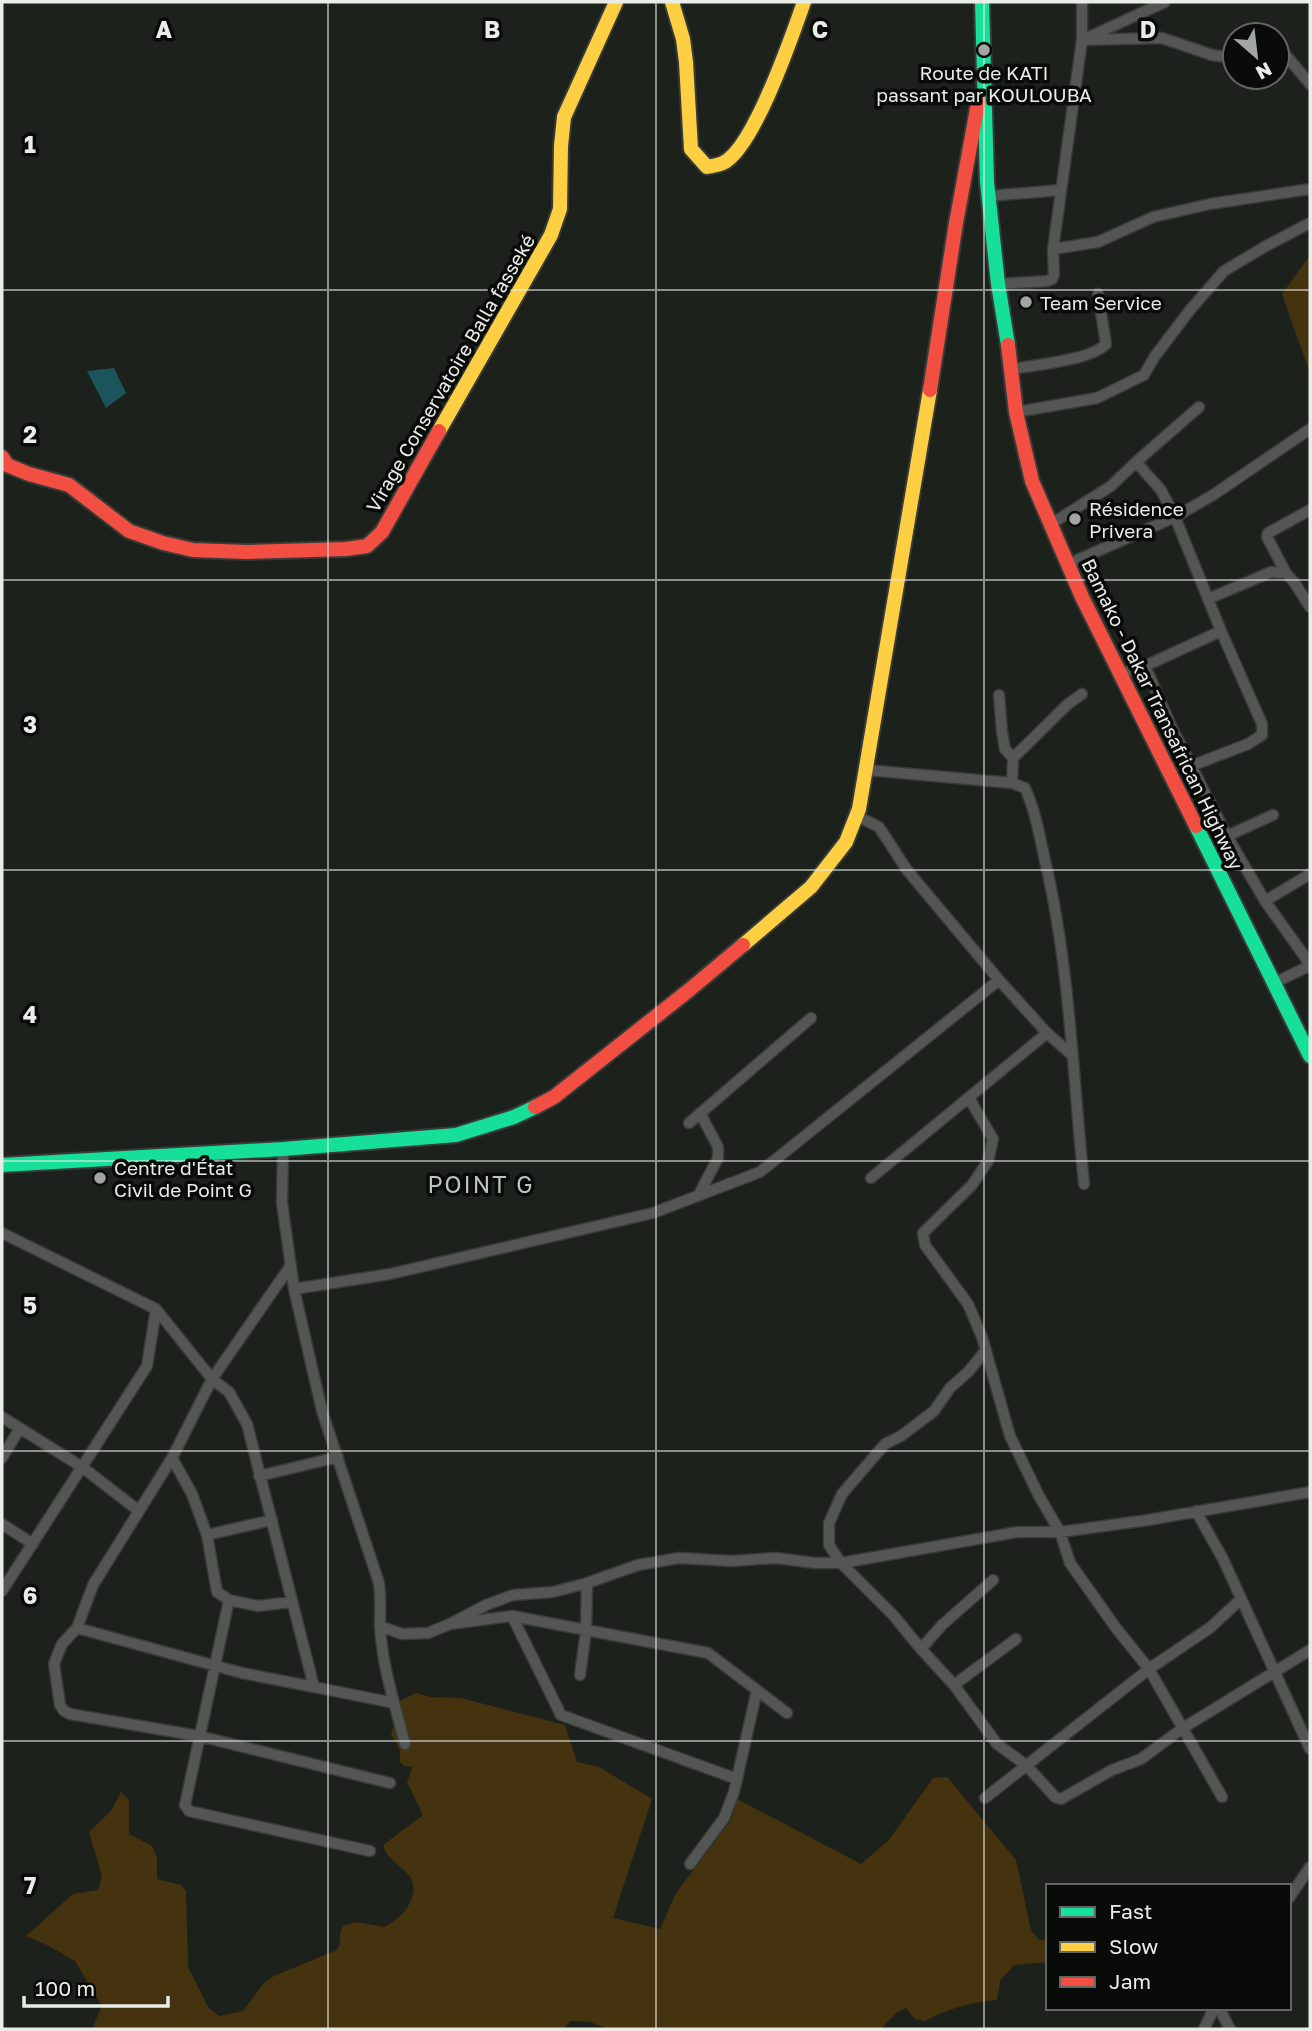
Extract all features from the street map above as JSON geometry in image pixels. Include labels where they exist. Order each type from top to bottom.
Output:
[{"type":"main road","name":"Virage Conservatoire Balla fasseké","points":[[2,457],[6,464],[29,474],[69,485],[129,531],[163,543],[194,550],[247,552],[346,549],[368,545],[382,531],[551,235],[560,209],[564,117],[616,2]]},
{"type":"main road","points":[[672,2],[687,62],[691,149],[701,163],[715,167],[727,162],[759,117],[771,93],[804,2]]},
{"type":"main road","name":"Bamako - Dakar Transafrican Highway","points":[[982,2],[988,189],[1016,412],[1032,481],[1119,674],[1310,1056]]},
{"type":"main road","points":[[2,1165],[283,1149],[456,1135],[514,1117],[554,1097],[688,991],[811,887],[846,842],[857,816],[867,770],[939,342],[956,223],[983,81]]},
{"type":"main road","points":[[956,223],[969,193],[975,188],[988,189]]},
{"type":"street","points":[[998,284],[1047,281],[1052,279],[1054,274],[1053,250],[1082,40],[1082,2]]},
{"type":"street","points":[[1082,40],[1165,2]]},
{"type":"street","points":[[1082,40],[1161,38],[1221,56]]},
{"type":"street","points":[[1291,61],[1310,84]]},
{"type":"street","points":[[988,189],[1061,190]]},
{"type":"street","points":[[1053,250],[1098,242],[1153,217],[1210,204],[1310,189]]},
{"type":"street","points":[[1016,412],[1097,398],[1144,375],[1190,310],[1224,271],[1310,223]]},
{"type":"street","points":[[1012,369],[1080,356],[1103,348],[1106,344],[1098,294]]},
{"type":"street","points":[[1051,524],[1111,485],[1199,407]]},
{"type":"street","points":[[1069,564],[1175,517],[1213,495],[1310,429]]},
{"type":"street","points":[[1136,462],[1161,490],[1175,517],[1262,724],[1262,735],[1248,744],[1191,766]]},
{"type":"street","points":[[1310,510],[1268,533],[1267,537],[1286,573],[1310,607]]},
{"type":"street","points":[[1208,599],[1271,572],[1286,573]]},
{"type":"street","points":[[1119,674],[1146,666],[1221,631]]},
{"type":"street","points":[[1146,666],[1171,726],[1227,836],[1265,901],[1309,961],[1274,984]]},
{"type":"street","points":[[1012,783],[1013,758],[1068,704],[1082,694]]},
{"type":"street","points":[[999,695],[1005,749],[1013,758]]},
{"type":"street","points":[[867,770],[1012,783],[1025,788],[1033,805],[1052,891],[1064,972],[1084,1185]]},
{"type":"street","points":[[1227,836],[1273,815]]},
{"type":"street","points":[[857,816],[879,827],[907,870],[999,980],[1047,1033],[1073,1056]]},
{"type":"street","points":[[1265,901],[1310,874]]},
{"type":"street","points":[[294,1290],[390,1274],[653,1213],[760,1172],[999,980]]},
{"type":"street","points":[[689,1123],[811,1018]]},
{"type":"street","points":[[871,1178],[1047,1033]]},
{"type":"street","points":[[969,1098],[993,1139],[988,1161],[972,1185],[923,1233],[925,1245],[968,1304],[982,1336],[1010,1436],[1060,1532],[1070,1563],[1149,1669],[1222,1797]]},
{"type":"street","points":[[698,1196],[718,1158],[718,1147],[700,1113]]},
{"type":"street","points":[[283,1149],[282,1203],[294,1290],[322,1411],[379,1583],[382,1601],[380,1626],[387,1679],[405,1744]]},
{"type":"street","points":[[2,1233],[156,1309],[212,1379],[229,1392],[247,1424],[314,1688]]},
{"type":"street","points":[[291,1265],[212,1379],[172,1458],[93,1585],[77,1628],[62,1644],[54,1664],[61,1704],[64,1711],[70,1714],[199,1736],[390,1783]]},
{"type":"street","points":[[2,1591],[147,1366],[156,1309]]},
{"type":"street","points":[[986,1350],[969,1371],[950,1388],[934,1411],[901,1436],[885,1444],[842,1494],[828,1523],[829,1545],[841,1563],[893,1615],[954,1685],[997,1744],[1026,1765],[1055,1797],[1061,1799],[1112,1770],[1141,1759],[1183,1728],[1310,1650]]},
{"type":"street","points":[[2,1417],[82,1467],[139,1511]]},
{"type":"street","points":[[2,1458],[20,1428]]},
{"type":"street","points":[[260,1476],[338,1457]]},
{"type":"street","points":[[172,1458],[192,1494],[207,1535],[216,1592],[229,1600],[258,1606],[291,1602]]},
{"type":"street","points":[[380,1626],[402,1634],[428,1633],[513,1595],[554,1592],[638,1565],[679,1558],[732,1561],[776,1558],[841,1563],[1018,1532],[1060,1532],[1310,1492]]},
{"type":"street","points":[[1196,1511],[1223,1559],[1310,1749]]},
{"type":"street","points":[[207,1535],[272,1520]]},
{"type":"street","points":[[2,1524],[33,1544]]},
{"type":"street","points":[[921,1649],[942,1625],[993,1580]]},
{"type":"street","points":[[580,1675],[586,1631],[587,1583]]},
{"type":"street","points":[[985,1798],[1149,1669],[1211,1627],[1241,1599]]},
{"type":"street","points":[[229,1600],[185,1805],[189,1811],[370,1851]]},
{"type":"street","points":[[450,1624],[512,1616],[708,1653],[787,1713]]},
{"type":"street","points":[[512,1616],[561,1715],[737,1779]]},
{"type":"street","points":[[77,1628],[214,1666],[394,1703]]},
{"type":"street","points":[[954,1685],[1016,1639]]},
{"type":"street","points":[[690,1864],[724,1818],[737,1779],[757,1690]]},
{"type":"street","points":[[1291,1895],[1310,1867]]},
{"type":"street","points":[[1204,2029],[1216,2010]]},
{"type":"street","points":[[1218,2010],[1230,2029]]},
{"type":"shaded area","points":[[1310,255],[1310,374],[1282,294]]},
{"type":"shaded area","points":[[416,1693],[431,1697],[461,1698],[565,1725],[577,1762],[599,1767],[652,1799],[613,1918],[660,1929],[676,1893],[731,1820],[737,1799],[861,1864],[888,1841],[933,1778],[947,1777],[1016,1860],[1031,1930],[1039,1940],[1046,1940],[1046,1962],[1014,1965],[1000,1981],[997,2000],[960,2007],[925,2021],[915,2019],[906,2008],[896,2013],[881,2029],[609,2029],[590,2022],[570,2021],[564,2029],[94,2029],[102,2006],[75,1961],[26,1936],[73,1894],[98,1890],[102,1876],[89,1832],[111,1811],[121,1792],[129,1800],[129,1834],[152,1846],[157,1858],[157,1879],[181,1885],[186,1891],[188,1967],[208,2007],[219,2016],[243,2011],[264,1983],[274,1976],[337,1950],[343,1926],[355,1922],[385,1927],[406,1910],[413,1894],[411,1879],[386,1852],[383,1845],[423,1815],[407,1782],[413,1767],[400,1762],[400,1750],[391,1734],[398,1712],[397,1702]]},
{"type":"water","points":[[114,368],[126,393],[106,408],[87,371]]},
{"type":"traffic: fast","points":[[982,2],[987,182],[998,284],[1008,345]]},
{"type":"traffic: fast","points":[[1196,826],[1310,1056]]},
{"type":"traffic: fast","points":[[2,1165],[283,1149],[456,1135],[514,1117],[535,1107]]},
{"type":"traffic: slow","points":[[439,431],[551,235],[560,209],[564,117],[616,2]]},
{"type":"traffic: slow","points":[[672,2],[683,39],[686,62],[691,149],[707,167],[723,163],[735,153],[747,136],[771,90],[804,2]]},
{"type":"traffic: slow","points":[[743,945],[811,887],[846,842],[859,809],[930,390]]},
{"type":"traffic: jam","points":[[930,390],[979,98]]},
{"type":"traffic: jam","points":[[1008,345],[1016,412],[1032,481],[1082,597],[1196,826]]},
{"type":"traffic: jam","points":[[2,457],[7,465],[69,485],[129,531],[163,543],[193,550],[247,552],[346,549],[367,546],[382,532],[439,431]]},
{"type":"traffic: jam","points":[[535,1107],[554,1097],[743,945]]},
{"type":"place","name":"Route de KATI passant par KOULOUBA","points":[[984,50]]},
{"type":"place","name":"Team Service","points":[[1026,302]]},
{"type":"place","name":"Résidence Privera","points":[[1075,519]]},
{"type":"place","name":"Centre d'État Civil de Point G","points":[[100,1178]]},
{"type":"district","name":"POINT G","points":[[481,1184]]}]
